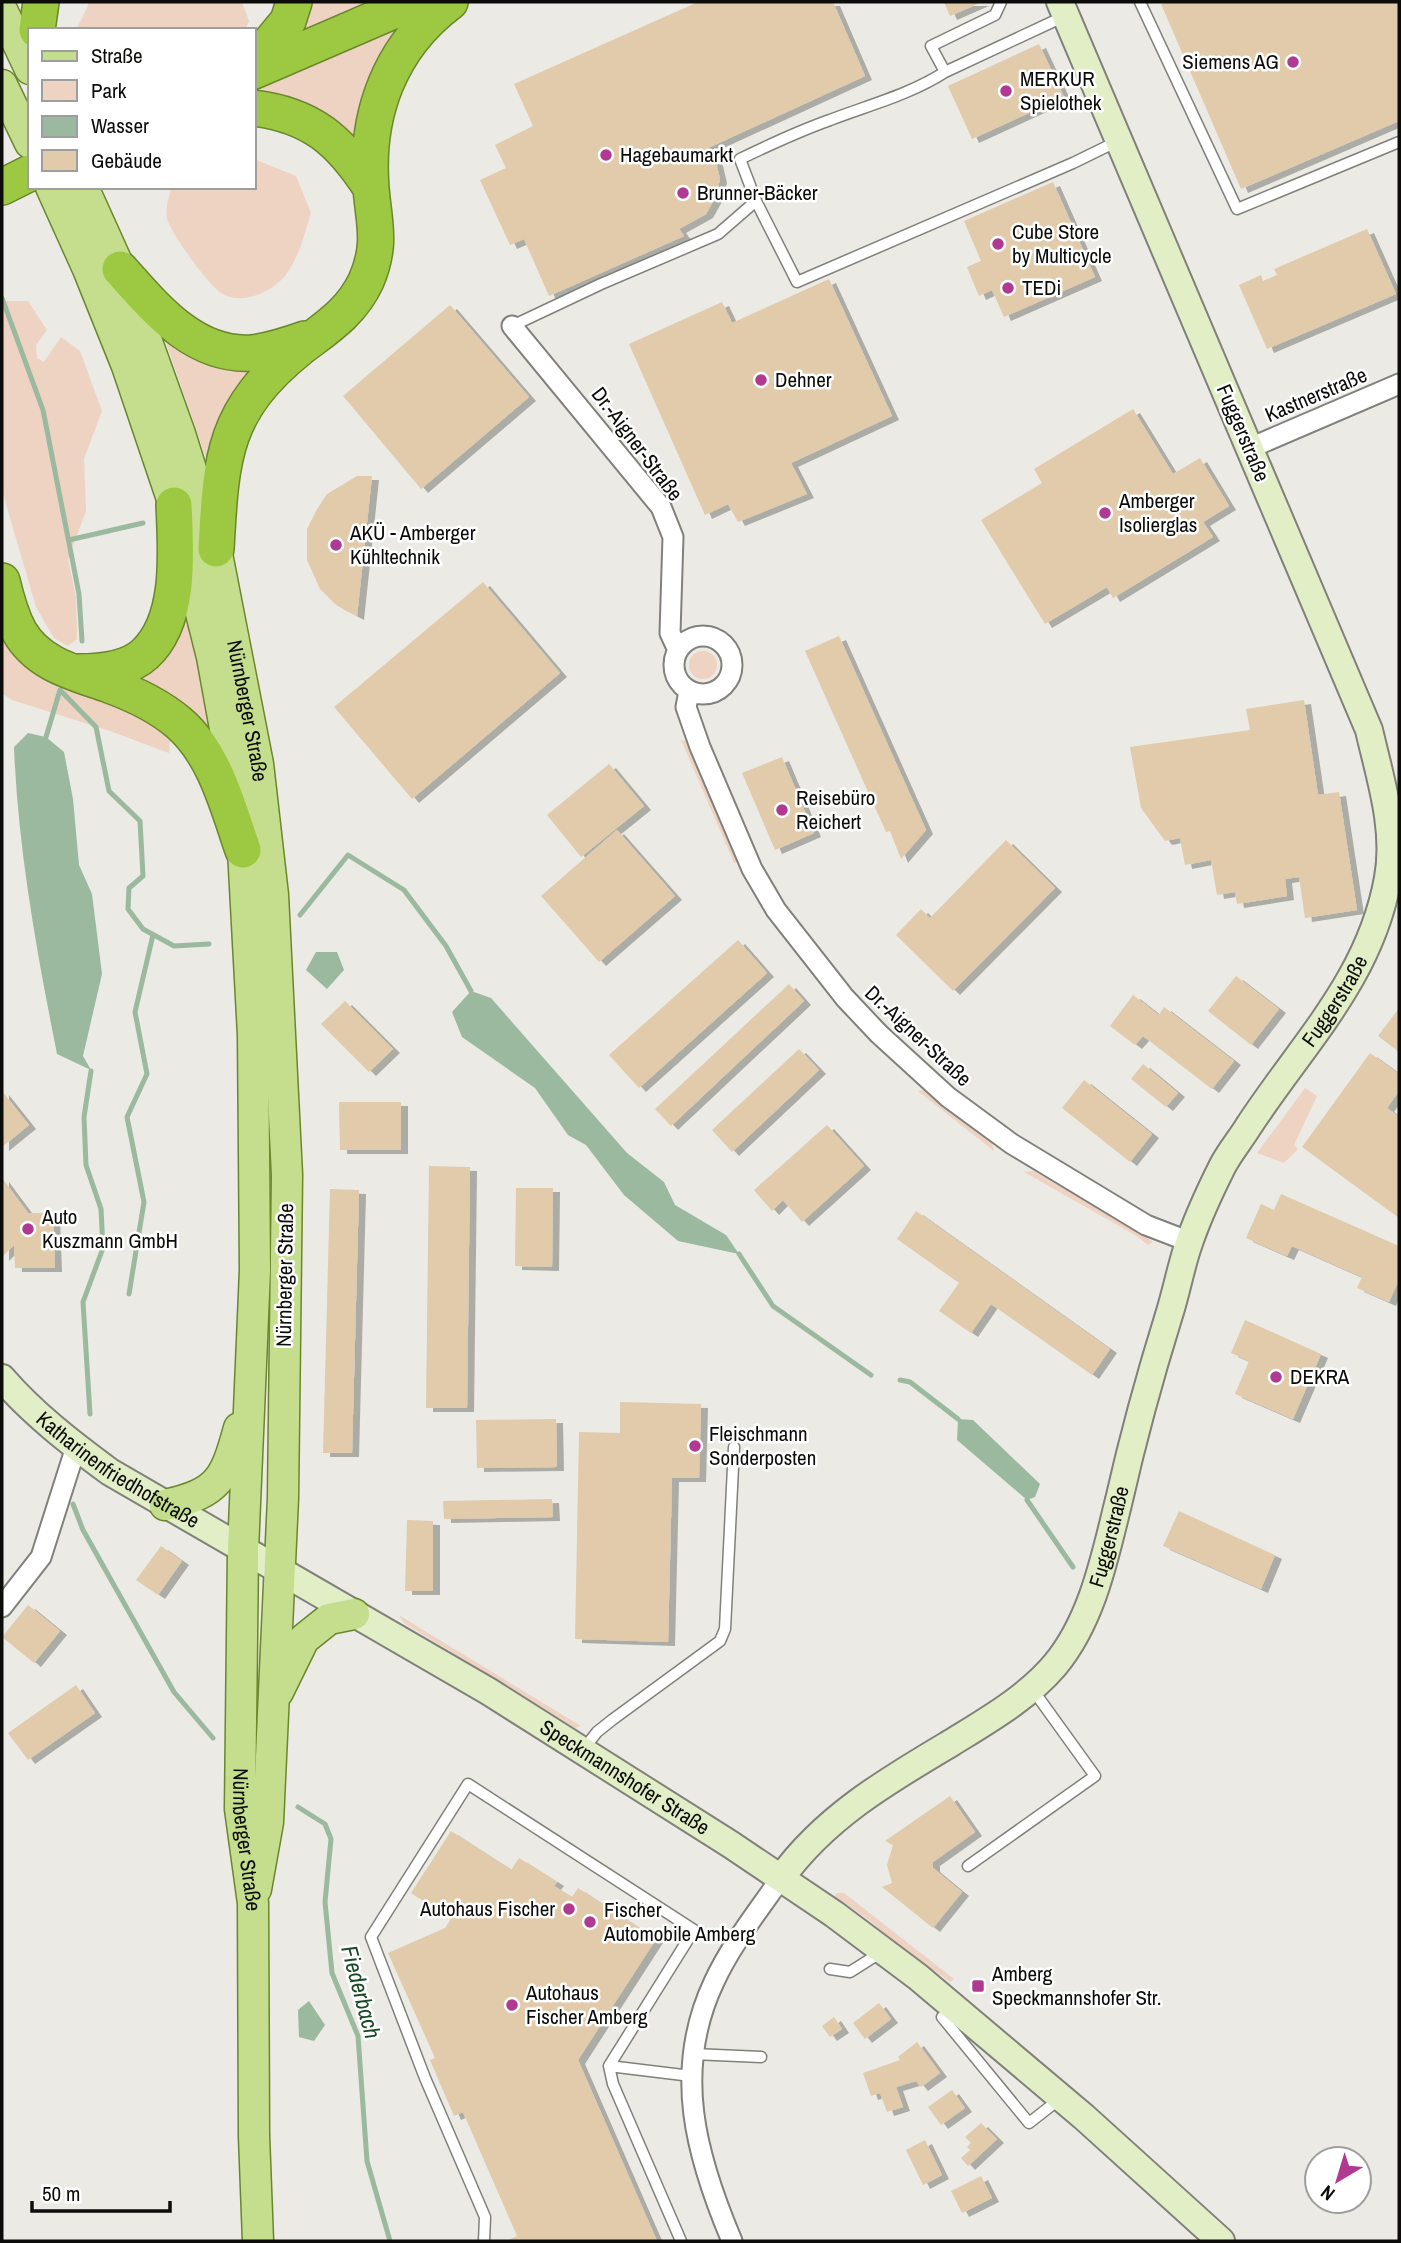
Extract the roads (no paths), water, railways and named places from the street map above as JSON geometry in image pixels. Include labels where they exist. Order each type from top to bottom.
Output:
[{"type":"highway","points":[[37,28],[41,2]]},
{"type":"highway","points":[[256,60],[288,21],[294,2]]},
{"type":"highway","points":[[256,70],[414,2]]},
{"type":"highway","points":[[216,549],[220,479],[233,430],[245,407],[267,377],[339,319],[354,302],[366,281],[377,236],[371,188],[373,121],[387,79],[412,40],[428,21],[450,2]]},
{"type":"highway","points":[[256,108],[293,116],[328,136],[344,150],[371,188]]},
{"type":"highway","points":[[2,187],[28,174]]},
{"type":"highway","points":[[120,269],[155,309],[179,330],[202,343],[227,351],[251,353],[315,336]]},
{"type":"highway","points":[[74,672],[111,670],[130,663],[144,655],[155,642],[172,602],[176,575],[174,505]]},
{"type":"highway","points":[[2,581],[9,608],[20,633],[34,650],[51,663],[135,695],[181,724],[210,763],[243,850]]},
{"type":"main road","points":[[2,10],[28,65]]},
{"type":"main road","points":[[2,85],[28,139]]},
{"type":"main road","name":"Nürnberger Straße","points":[[52,189],[127,366],[174,505],[212,657],[229,745],[243,850],[248,906],[254,1089],[255,1270],[243,1550],[240,1809],[253,1903]]},
{"type":"main road","name":"Nürnberger Straße","points":[[84,189],[120,269],[180,434],[216,549],[258,764],[273,895],[287,1175],[283,1498],[268,1822],[253,1903]]},
{"type":"main road","points":[[165,1504],[188,1499],[212,1486],[222,1476],[233,1450],[251,1366]]},
{"type":"main road","points":[[273,1705],[304,1639],[329,1619],[354,1614]]},
{"type":"main road","points":[[253,1903],[254,2136],[258,2241]]},
{"type":"street","name":"Fuggerstraße","points":[[781,1878],[820,1832],[848,1807],[881,1784],[999,1714],[1032,1688],[1055,1664],[1088,1609],[1190,1242],[1223,1164],[1276,1084],[1325,1020],[1362,961],[1388,877],[1390,823],[1369,730],[1063,9]]},
{"type":"street","name":"Dr.-Aigner-Straße","points":[[512,326],[661,507],[673,537],[670,634],[678,650],[675,672],[689,691],[686,707],[700,747],[752,869],[776,910],[845,998],[878,1034],[948,1097],[1012,1144],[1146,1225],[1190,1242]]},
{"type":"street","name":"Kastnerstraße","points":[[1250,448],[1399,384]]},
{"type":"street","points":[[678,650],[691,639],[707,636],[721,642],[731,656],[731,676],[719,690],[703,695],[689,691]]},
{"type":"street","name":"Katharinenfriedhofstraße","points":[[2,1378],[16,1395],[76,1447],[110,1472],[279,1570]]},
{"type":"street","points":[[2,1607],[41,1557],[76,1447]]},
{"type":"street","name":"Speckmannshofer Straße","points":[[279,1570],[488,1691],[781,1878],[884,1951],[1061,2098],[1222,2241]]},
{"type":"street","points":[[732,2241],[710,2190],[701,2160],[691,2076],[692,2054],[697,2028],[714,1982],[739,1939],[781,1878]]},
{"type":"lane","points":[[945,72],[931,46],[995,15],[1001,2]]},
{"type":"lane","points":[[1140,2],[1237,209],[1399,142]]},
{"type":"lane","points":[[1063,9],[926,83],[740,159],[756,201],[797,282],[887,245],[1119,141]]},
{"type":"lane","points":[[512,326],[718,234],[756,201]]},
{"type":"lane","points":[[583,1751],[597,1732],[720,1641],[725,1629],[734,1447]]},
{"type":"lane","points":[[968,1866],[1095,1776],[1032,1688]]},
{"type":"lane","points":[[484,2241],[485,2217],[425,2078],[371,1937],[468,1784],[694,1930],[609,2066],[614,2084],[681,2241]]},
{"type":"lane","points":[[830,1969],[849,1972],[884,1951]]},
{"type":"lane","points":[[954,2007],[942,2017],[1031,2124],[1061,2098]]},
{"type":"lane","points":[[692,2054],[761,2057]]},
{"type":"lane","points":[[609,2066],[691,2076]]},
{"type":"water","points":[[28,733],[46,737],[64,752],[73,799],[79,865],[92,894],[102,974],[83,1056],[91,1070],[57,1054],[42,978],[24,863],[16,786],[14,747]]},
{"type":"water","points":[[316,952],[337,952],[344,970],[327,989],[306,970]]},
{"type":"water","points":[[471,991],[491,998],[627,1153],[664,1182],[675,1205],[726,1235],[739,1254],[678,1241],[624,1195],[586,1145],[568,1135],[535,1088],[462,1037],[452,1012]]},
{"type":"water","points":[[958,1419],[973,1420],[1040,1484],[1035,1497],[1027,1500],[957,1440]]},
{"type":"water","points":[[309,2001],[325,2025],[314,2041],[299,2037],[298,2010]]},
{"type":"waterway","points":[[2,298],[43,410],[79,594],[82,641]]},
{"type":"waterway","points":[[69,540],[143,523]]},
{"type":"waterway","points":[[46,737],[60,690],[96,727],[109,791],[140,821],[143,876],[129,888],[128,909],[143,929],[174,946],[209,944]]},
{"type":"waterway","points":[[300,915],[348,855],[404,890],[446,946],[471,991]]},
{"type":"waterway","points":[[129,1294],[144,1202],[127,1117],[147,1074],[135,1012],[153,935]]},
{"type":"waterway","name":"Fiederbach","points":[[90,1414],[83,1302],[103,1248],[101,1209],[86,1165],[84,1117],[91,1071]]},
{"type":"waterway","points":[[739,1254],[773,1306],[871,1375]]},
{"type":"waterway","points":[[900,1380],[910,1382],[958,1419]]},
{"type":"waterway","points":[[1027,1500],[1073,1567]]},
{"type":"waterway","name":"Fiederbach","points":[[73,1504],[83,1530],[174,1692],[213,1738]]},
{"type":"waterway","name":"Fiederbach","points":[[298,1807],[325,1824],[331,1839],[325,1902],[332,1973],[358,2036],[367,2161],[390,2241]]},
{"type":"place","name":"Siemens AG","points":[[1293,62]]},
{"type":"place","name":"MERKUR Spielothek","points":[[1006,91]]},
{"type":"place","name":"Hagebaumarkt","points":[[606,155]]},
{"type":"place","name":"Brunner-Bäcker","points":[[683,193]]},
{"type":"place","name":"Cube Store by Multicycle","points":[[998,244]]},
{"type":"place","name":"TEDi","points":[[1008,288]]},
{"type":"place","name":"Dehner","points":[[761,380]]},
{"type":"place","name":"Amberger Isolierglas","points":[[1105,513]]},
{"type":"place","name":"AKÜ - Amberger Kühltechnik","points":[[336,545]]},
{"type":"place","name":"Reisebüro Reichert","points":[[782,810]]},
{"type":"place","name":"Auto Kuszmann GmbH","points":[[28,1229]]},
{"type":"place","name":"DEKRA","points":[[1276,1377]]},
{"type":"place","name":"Fleischmann Sonderposten","points":[[695,1446]]},
{"type":"place","name":"Autohaus Fischer","points":[[569,1909]]},
{"type":"place","name":"Fischer Automobile Amberg","points":[[590,1922]]},
{"type":"place","name":"Amberg Speckmannshofer Str.","points":[[978,1986]]},
{"type":"place","name":"Autohaus Fischer Amberg","points":[[512,2005]]}]
